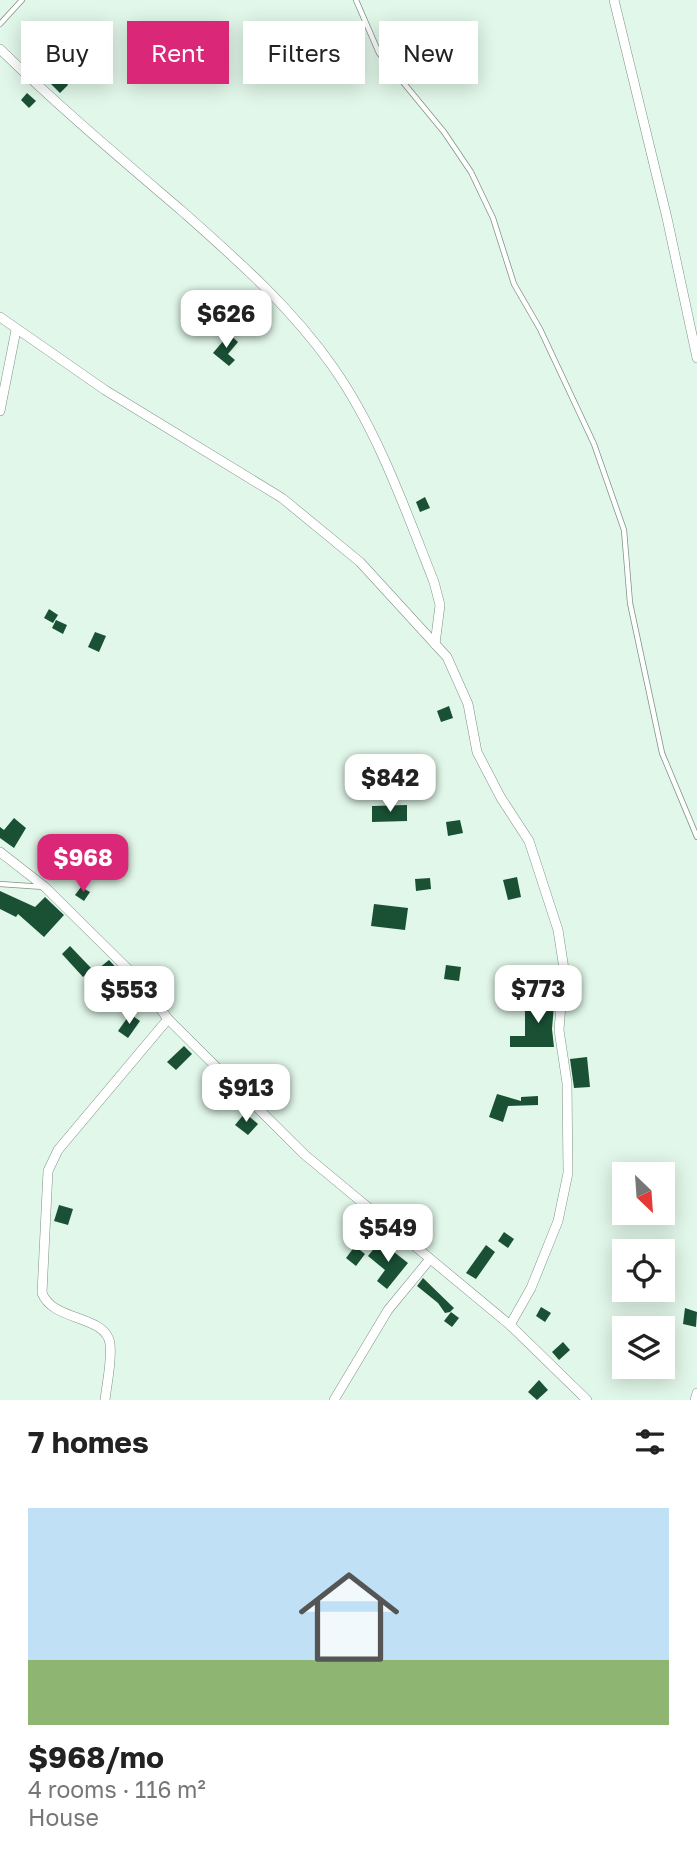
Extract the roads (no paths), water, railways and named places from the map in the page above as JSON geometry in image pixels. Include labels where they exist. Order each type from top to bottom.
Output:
[{"type":"street","points":[[614,0],[667,218],[697,358]]},
{"type":"street","points":[[0,49],[65,112],[241,263],[303,328],[332,366],[372,435],[434,582],[440,613],[435,644]]},
{"type":"street","points":[[0,317],[105,390],[282,498],[360,562],[447,657],[468,704],[477,752],[501,798],[529,841],[558,930],[564,969],[559,1030],[567,1083],[568,1173],[558,1221],[531,1288],[510,1325]]},
{"type":"street","points":[[0,411],[16,330]]},
{"type":"street","points":[[0,852],[45,887],[136,977],[168,1018],[305,1155],[510,1325],[587,1400]]},
{"type":"street","points":[[105,1400],[111,1345],[108,1335],[101,1328],[55,1309],[46,1303],[42,1293],[48,1171],[58,1150],[168,1018]]},
{"type":"street","points":[[334,1400],[388,1310],[430,1259]]},
{"type":"street","points":[[695,1400],[697,1394]]},
{"type":"lane","points":[[0,24],[22,0]]},
{"type":"lane","points":[[356,0],[379,53],[444,132],[475,180],[493,218],[514,285],[540,329],[594,444],[624,530],[631,603],[662,753],[697,837]]},
{"type":"lane","points":[[0,884],[45,887]]}]
